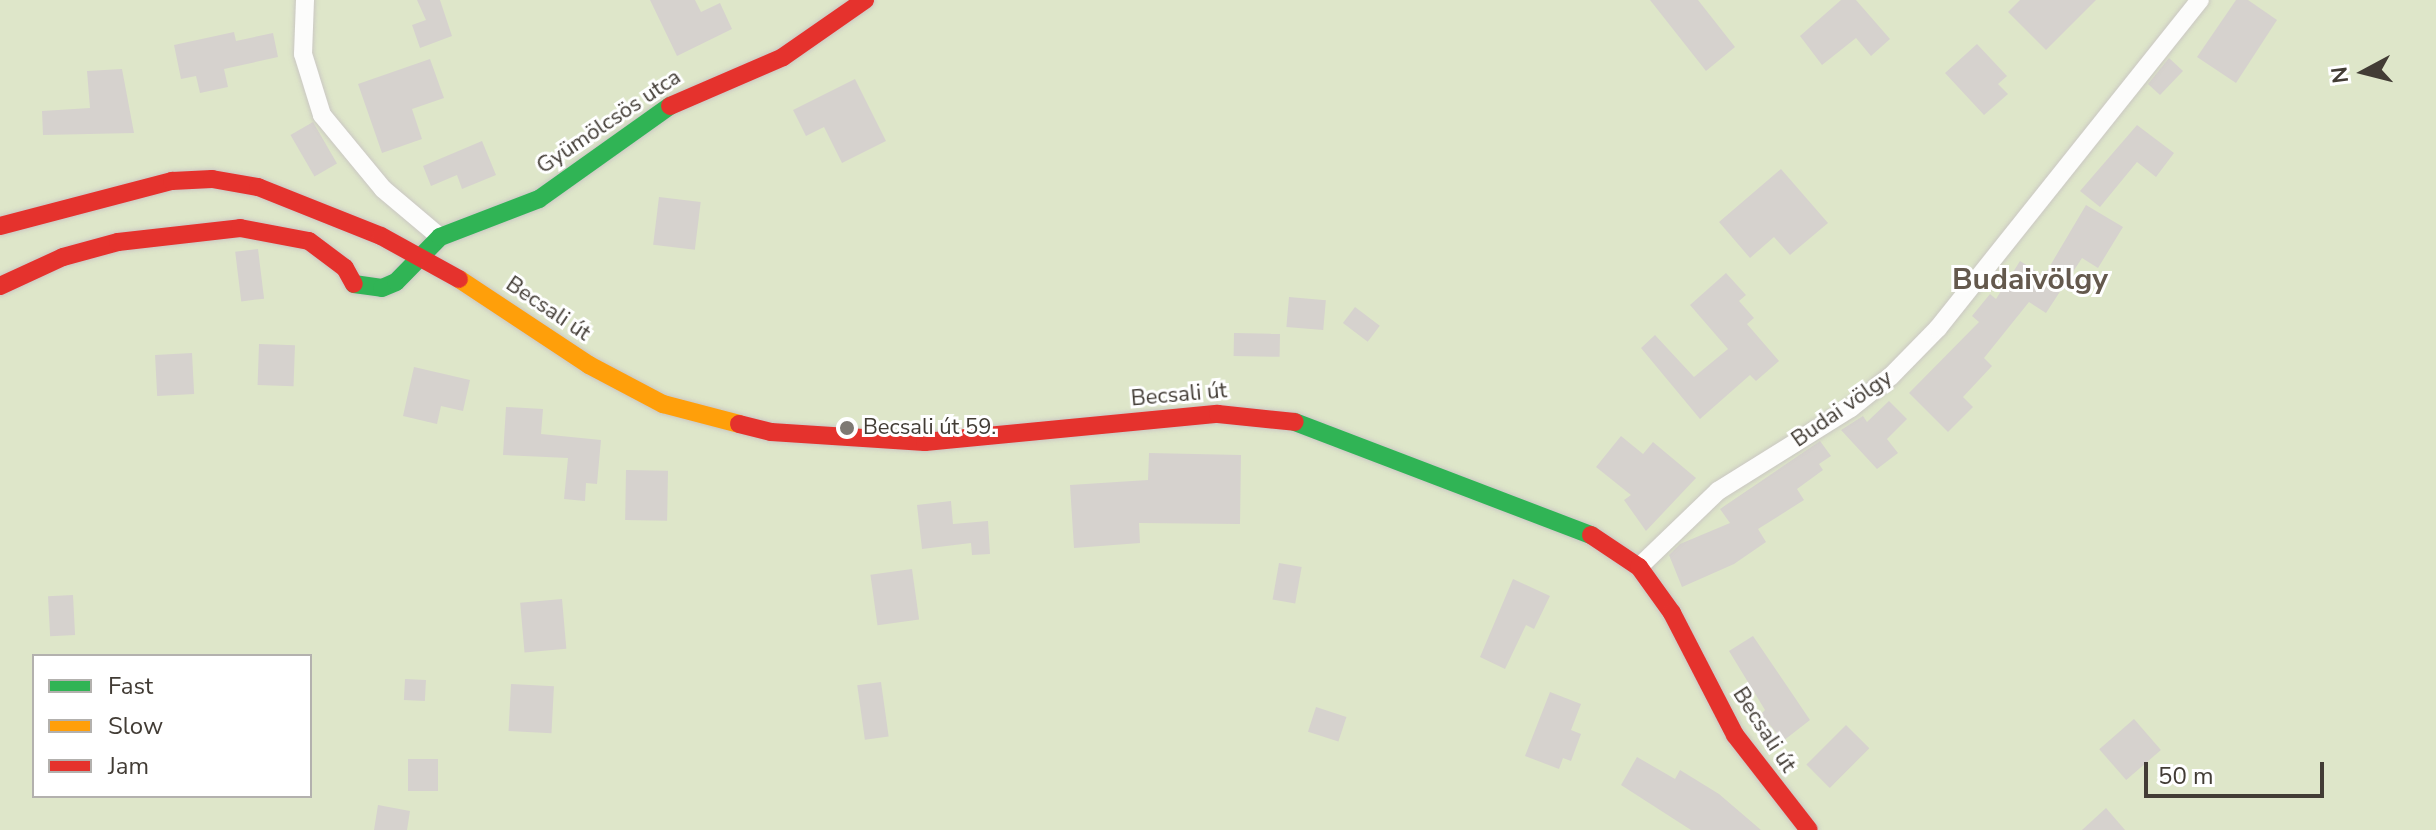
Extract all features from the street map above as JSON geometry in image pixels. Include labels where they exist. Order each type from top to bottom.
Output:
[{"type":"main road","name":"Gyümölcsös utca","points":[[422,258],[440,237],[539,199],[673,104],[783,57],[865,0]]},
{"type":"main road","name":"Becsali út","points":[[0,226],[126,190],[212,179],[308,203],[422,258],[589,365],[663,404],[708,419],[815,439],[925,442],[1254,414],[1299,422],[1376,448],[1599,539],[1639,567],[1672,613],[1749,757],[1809,830]]},
{"type":"main road","points":[[0,286],[63,257],[178,231],[240,228],[309,241],[345,268],[354,284],[367,289],[396,282],[422,258]]},
{"type":"street","points":[[305,0],[303,54],[322,115],[374,181],[440,237]]},
{"type":"street","name":"Budai völgy","points":[[1639,567],[1718,491],[1851,408],[1891,376],[1938,328],[2200,0]]},
{"type":"green space","points":[[0,0],[2436,0],[2436,830],[0,830]]},
{"type":"building","points":[[417,0],[440,0],[452,36],[420,48],[412,25],[426,20]]},
{"type":"building","points":[[650,0],[695,0],[701,12],[720,3],[732,29],[677,56]]},
{"type":"building","points":[[1650,0],[1698,0],[1735,47],[1706,71]]},
{"type":"building","points":[[1841,0],[1856,0],[1890,39],[1871,56],[1856,38],[1822,65],[1800,36]]},
{"type":"building","points":[[2020,0],[2096,0],[2046,50],[2008,12]]},
{"type":"building","points":[[2236,0],[2248,0],[2277,20],[2236,83],[2197,57]]},
{"type":"building","points":[[234,32],[236,41],[273,33],[278,57],[224,69],[228,87],[200,93],[196,76],[181,79],[174,45]]},
{"type":"building","points":[[1977,44],[2007,76],[1998,84],[2008,94],[1984,115],[1945,73]]},
{"type":"building","points":[[2169,58],[2183,71],[2160,95],[2148,84]]},
{"type":"building","points":[[430,59],[444,98],[412,109],[422,139],[382,153],[358,84]]},
{"type":"building","points":[[122,69],[134,133],[43,135],[42,111],[90,108],[87,71]]},
{"type":"building","points":[[855,79],[886,141],[842,163],[824,127],[806,136],[793,110]]},
{"type":"building","points":[[313,122],[337,164],[314,177],[290,135]]},
{"type":"building","points":[[2137,125],[2174,153],[2156,177],[2137,162],[2100,207],[2080,191]]},
{"type":"building","points":[[482,141],[496,175],[462,189],[457,175],[431,186],[423,166]]},
{"type":"building","points":[[1781,169],[1828,223],[1790,255],[1774,237],[1750,258],[1719,222]]},
{"type":"building","points":[[659,197],[701,202],[695,250],[653,245]]},
{"type":"building","points":[[2086,205],[2123,227],[2098,268],[2082,258],[2046,313],[2029,302],[1984,358],[1992,366],[1963,397],[1973,407],[1948,432],[1909,393],[1979,322],[1972,316],[1990,294],[1996,299],[2020,261],[2044,276]]},
{"type":"building","points":[[258,249],[264,299],[241,301],[235,252]]},
{"type":"building","points":[[1726,273],[1746,295],[1739,301],[1754,318],[1747,324],[1779,361],[1756,381],[1750,375],[1700,419],[1641,348],[1655,335],[1694,377],[1728,349],[1690,305]]},
{"type":"building","points":[[1289,297],[1326,300],[1323,330],[1286,327]]},
{"type":"building","points":[[1355,307],[1380,326],[1368,342],[1343,323]]},
{"type":"building","points":[[1234,333],[1280,334],[1280,357],[1234,356]]},
{"type":"building","points":[[259,344],[295,345],[294,386],[258,385]]},
{"type":"building","points":[[192,353],[194,394],[157,396],[155,355]]},
{"type":"building","points":[[414,367],[470,380],[463,411],[441,406],[437,424],[403,416]]},
{"type":"building","points":[[1889,401],[1907,419],[1887,439],[1898,453],[1877,469],[1841,430],[1863,416],[1867,422]]},
{"type":"building","points":[[506,407],[543,409],[541,434],[601,440],[597,484],[586,483],[585,501],[564,499],[568,458],[503,455]]},
{"type":"building","points":[[1621,436],[1643,454],[1653,442],[1696,478],[1646,531],[1624,500],[1631,495],[1596,467]]},
{"type":"building","points":[[1820,441],[1831,456],[1819,464],[1823,470],[1797,489],[1804,500],[1758,529],[1766,542],[1734,564],[1682,587],[1669,555],[1680,544],[1730,523],[1720,509]]},
{"type":"building","points":[[1149,453],[1241,455],[1240,524],[1139,523],[1140,543],[1074,548],[1070,485],[1148,480]]},
{"type":"building","points":[[626,470],[668,471],[667,521],[625,520]]},
{"type":"building","points":[[951,501],[953,524],[988,521],[990,554],[972,555],[971,543],[922,549],[917,505]]},
{"type":"building","points":[[1279,563],[1302,567],[1295,603],[1273,599]]},
{"type":"building","points":[[912,569],[919,620],[878,625],[870,575]]},
{"type":"building","points":[[1513,579],[1550,596],[1534,629],[1526,625],[1505,669],[1480,657]]},
{"type":"building","points":[[73,595],[75,635],[50,636],[48,596]]},
{"type":"building","points":[[562,599],[566,649],[525,652],[520,603]]},
{"type":"building","points":[[1753,636],[1810,720],[1783,741],[1761,714],[1765,710],[1729,651]]},
{"type":"building","points":[[405,679],[426,680],[425,701],[404,700]]},
{"type":"building","points":[[881,682],[889,736],[865,740],[857,685]]},
{"type":"building","points":[[511,684],[554,686],[551,733],[509,731]]},
{"type":"building","points":[[1550,692],[1581,704],[1571,730],[1581,734],[1571,761],[1563,758],[1559,769],[1525,756]]},
{"type":"building","points":[[1316,707],[1346,717],[1338,742],[1308,732]]},
{"type":"building","points":[[2134,719],[2161,750],[2126,780],[2099,749]]},
{"type":"building","points":[[1846,725],[1869,748],[1830,788],[1806,765]]},
{"type":"building","points":[[1637,757],[1675,779],[1680,770],[1719,794],[1761,830],[1691,830],[1621,785]]},
{"type":"building","points":[[408,759],[438,759],[438,791],[408,791]]},
{"type":"building","points":[[378,805],[410,811],[407,830],[374,830]]},
{"type":"building","points":[[2106,808],[2125,830],[2082,830]]},
{"type":"traffic: fast","points":[[354,284],[382,288],[396,282],[440,237],[539,199],[670,106]]},
{"type":"traffic: fast","points":[[1295,422],[1591,535]]},
{"type":"traffic: slow","points":[[459,279],[589,365],[663,404],[739,424]]},
{"type":"traffic: jam","points":[[670,106],[783,57],[865,0]]},
{"type":"traffic: jam","points":[[0,226],[172,181],[212,179],[258,187],[381,236],[459,279]]},
{"type":"traffic: jam","points":[[0,286],[63,257],[118,242],[240,228],[309,241],[345,268],[354,284]]},
{"type":"traffic: jam","points":[[739,424],[771,432],[925,442],[1218,414],[1295,422]]},
{"type":"traffic: jam","points":[[1591,535],[1639,567],[1672,613],[1735,735],[1809,830]]},
{"type":"place","name":"Becsali út 59.","points":[[847,428]]},
{"type":"district","name":"Budaivölgy","points":[[2030,280]]}]
